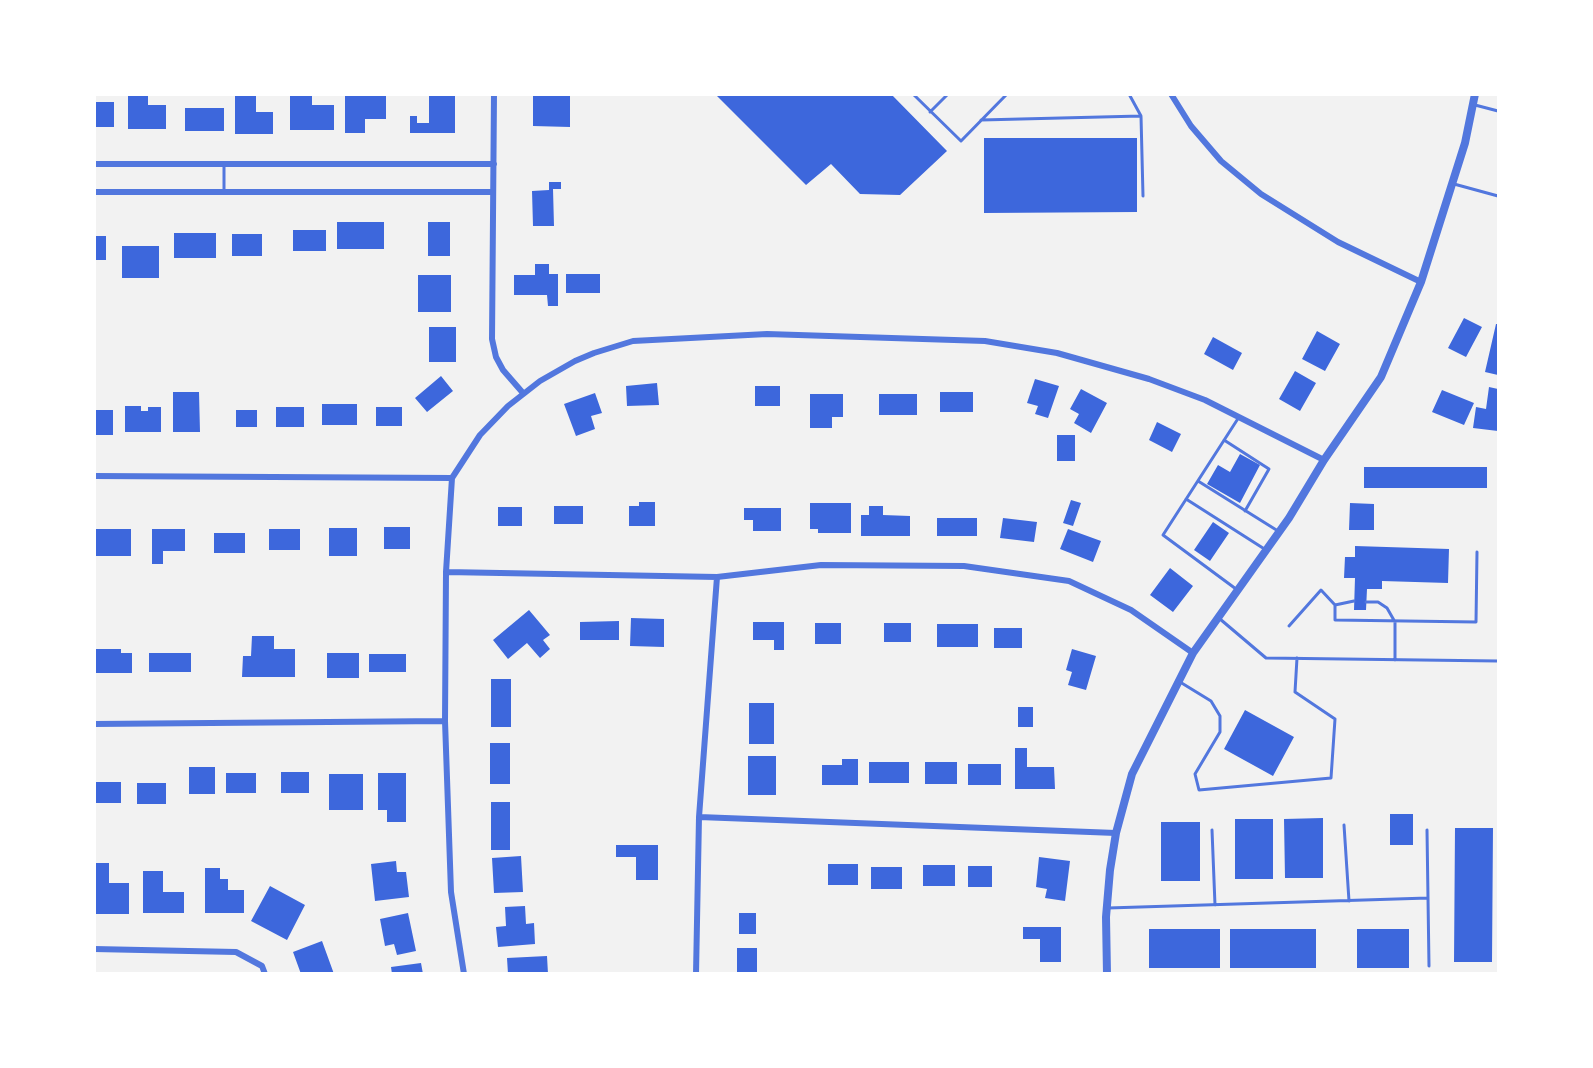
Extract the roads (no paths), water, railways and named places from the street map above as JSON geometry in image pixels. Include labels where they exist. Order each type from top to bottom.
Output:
[{"type":"street","points":[[494,94],[492,339],[496,357],[503,370],[523,393]]},
{"type":"street","points":[[1171,94],[1191,126],[1221,161],[1261,194],[1338,242],[1420,282]]},
{"type":"street","points":[[1107,974],[1106,908],[1110,870],[1116,833],[1132,774],[1193,653],[1279,532],[1324,460],[1381,377],[1420,282],[1465,143],[1476,94]]},
{"type":"street","points":[[94,164],[494,164]]},
{"type":"street","points":[[94,192],[493,192]]},
{"type":"street","points":[[464,974],[451,892],[445,722],[446,572],[452,478],[480,435],[508,406],[523,393],[575,361],[633,341],[767,334],[985,341],[1058,353],[1149,379],[1205,400],[1324,460]]},
{"type":"street","points":[[94,476],[452,478]]},
{"type":"street","points":[[446,572],[717,577],[820,565],[964,566],[1070,581],[1131,610],[1193,653]]},
{"type":"street","points":[[696,974],[699,817],[717,577]]},
{"type":"street","points":[[94,724],[445,722]]},
{"type":"street","points":[[699,817],[1116,833]]},
{"type":"street","points":[[94,949],[236,952],[262,966],[265,974]]},
{"type":"lane","points":[[913,94],[961,141],[1007,94]]},
{"type":"lane","points":[[930,112],[948,94]]},
{"type":"lane","points":[[1129,94],[1141,116],[1143,196]]},
{"type":"lane","points":[[1473,105],[1498,111]]},
{"type":"lane","points":[[981,120],[1141,116]]},
{"type":"lane","points":[[224,164],[224,192]]},
{"type":"lane","points":[[1452,184],[1498,196]]},
{"type":"lane","points":[[1238,590],[1163,535],[1239,417]]},
{"type":"lane","points":[[1224,440],[1269,469],[1245,511]]},
{"type":"lane","points":[[1198,481],[1279,532]]},
{"type":"lane","points":[[1186,499],[1266,550]]},
{"type":"lane","points":[[1289,626],[1321,590],[1335,605],[1335,620],[1476,622],[1477,552]]},
{"type":"lane","points":[[1335,605],[1354,601]]},
{"type":"lane","points":[[1366,602],[1378,602],[1387,608],[1395,622],[1395,660]]},
{"type":"lane","points":[[1218,618],[1266,658],[1498,662]]},
{"type":"lane","points":[[1179,681],[1210,701],[1220,716],[1220,732],[1195,774],[1199,790],[1330,778],[1335,719],[1295,692],[1297,658]]},
{"type":"lane","points":[[1344,825],[1349,900]]},
{"type":"lane","points":[[1212,830],[1215,905]]},
{"type":"lane","points":[[1426,830],[1429,966]]},
{"type":"lane","points":[[1106,908],[1428,898]]}]
